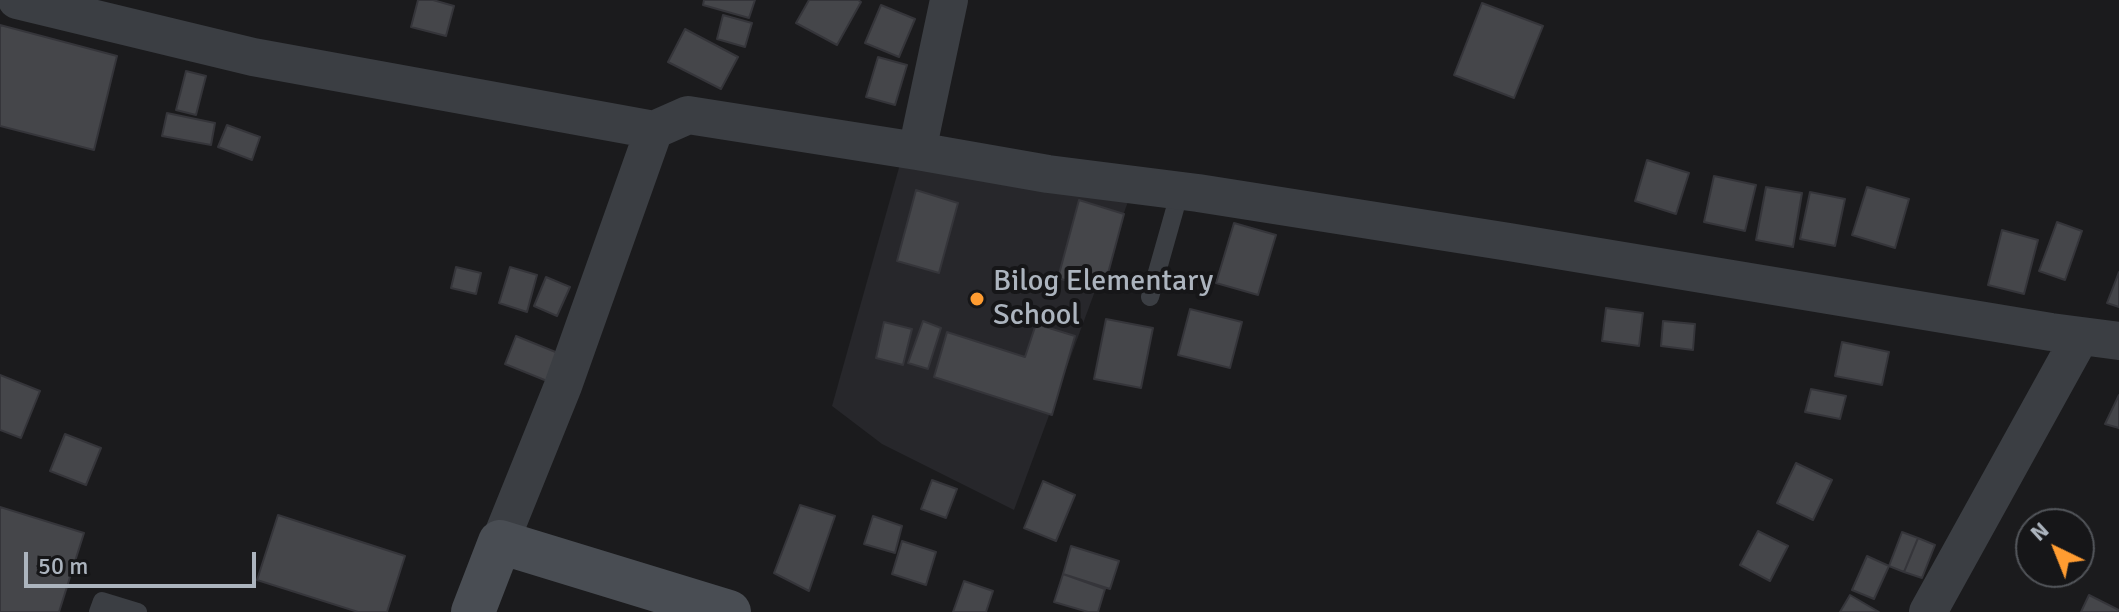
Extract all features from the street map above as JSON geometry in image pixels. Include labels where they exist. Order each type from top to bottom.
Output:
[{"type":"street","points":[[17,0],[253,57],[654,130],[688,115],[2119,341]]},
{"type":"street","points":[[917,151],[949,0]]},
{"type":"street","points":[[473,612],[563,386],[654,130]]},
{"type":"street","points":[[1928,612],[2080,337]]},
{"type":"street","points":[[500,542],[729,612]]},
{"type":"lane","points":[[1150,297],[1180,191]]},
{"type":"lane","points":[[98,612],[102,601],[138,612]]},
{"type":"shaded area","name":"Bilog Elementary School","points":[[902,157],[1132,191],[1014,510],[882,444],[832,406]]},
{"type":"building","points":[[418,0],[433,0],[454,6],[446,36],[411,27]]},
{"type":"building","points":[[704,0],[755,0],[749,18],[703,5]]},
{"type":"building","points":[[809,0],[861,2],[837,45],[796,23]]},
{"type":"building","points":[[1482,3],[1543,26],[1514,98],[1454,75]]},
{"type":"building","points":[[881,5],[915,19],[899,57],[865,43]]},
{"type":"building","points":[[723,15],[752,23],[745,47],[717,39]]},
{"type":"building","points":[[0,25],[117,56],[94,150],[0,126]]},
{"type":"building","points":[[685,29],[738,57],[721,89],[668,62]]},
{"type":"building","points":[[878,57],[907,65],[895,105],[866,97]]},
{"type":"building","points":[[186,71],[206,76],[196,115],[176,110]]},
{"type":"building","points":[[167,113],[215,123],[211,145],[162,136]]},
{"type":"building","points":[[227,125],[260,137],[252,160],[218,147]]},
{"type":"building","points":[[1647,160],[1689,173],[1676,214],[1635,201]]},
{"type":"building","points":[[1714,176],[1756,185],[1745,231],[1704,222]]},
{"type":"building","points":[[1766,187],[1802,193],[1793,247],[1756,240]]},
{"type":"building","points":[[1867,187],[1909,199],[1895,248],[1852,235]]},
{"type":"building","points":[[916,190],[958,203],[939,273],[897,261]]},
{"type":"building","points":[[1810,192],[1845,199],[1835,246],[1800,239]]},
{"type":"building","points":[[1079,200],[1124,214],[1103,292],[1058,278]]},
{"type":"building","points":[[2057,222],[2082,231],[2065,280],[2039,271]]},
{"type":"building","points":[[1234,223],[1276,235],[1258,295],[1216,283]]},
{"type":"building","points":[[2002,230],[2038,240],[2024,294],[1988,285]]},
{"type":"building","points":[[456,267],[481,273],[476,294],[451,288]]},
{"type":"building","points":[[510,267],[537,275],[527,312],[499,303]]},
{"type":"building","points":[[2119,272],[2119,307],[2107,303]]},
{"type":"building","points":[[546,277],[570,287],[557,316],[534,306]]},
{"type":"building","points":[[1606,308],[1643,313],[1639,346],[1602,341]]},
{"type":"building","points":[[1190,309],[1242,322],[1230,368],[1178,355]]},
{"type":"building","points":[[1106,319],[1153,328],[1141,388],[1094,379]]},
{"type":"building","points":[[923,321],[941,328],[928,369],[908,363]]},
{"type":"building","points":[[1663,321],[1695,324],[1693,350],[1661,346]]},
{"type":"building","points":[[884,322],[912,329],[903,365],[876,358]]},
{"type":"building","points":[[1036,324],[1075,336],[1052,415],[934,377],[947,332],[1025,357]]},
{"type":"building","points":[[516,336],[558,353],[547,381],[505,364]]},
{"type":"building","points":[[1842,342],[1889,352],[1882,385],[1835,376]]},
{"type":"building","points":[[0,375],[40,391],[21,438],[0,430]]},
{"type":"building","points":[[1811,389],[1846,396],[1840,419],[1805,412]]},
{"type":"building","points":[[2119,395],[2119,428],[2105,424]]},
{"type":"building","points":[[65,434],[101,448],[86,485],[50,471]]},
{"type":"building","points":[[1796,463],[1832,480],[1813,520],[1777,503]]},
{"type":"building","points":[[932,480],[957,489],[946,518],[921,509]]},
{"type":"building","points":[[1043,481],[1075,495],[1056,541],[1024,528]]},
{"type":"building","points":[[800,505],[835,516],[809,591],[774,573]]},
{"type":"building","points":[[0,507],[84,533],[59,612],[0,612]]},
{"type":"building","points":[[278,515],[405,556],[387,612],[358,612],[257,580]]},
{"type":"building","points":[[873,516],[902,526],[895,553],[864,544]]},
{"type":"building","points":[[1758,531],[1788,546],[1770,581],[1740,565]]},
{"type":"building","points":[[1902,532],[1918,538],[1904,572],[1889,566]]},
{"type":"building","points":[[1918,538],[1935,545],[1922,578],[1904,572]]},
{"type":"building","points":[[902,541],[936,552],[926,585],[892,574]]},
{"type":"building","points":[[1071,546],[1119,561],[1110,589],[1063,574]]},
{"type":"building","points":[[1867,556],[1889,566],[1874,599],[1852,590]]},
{"type":"building","points":[[1063,574],[1105,589],[1098,612],[1054,602]]},
{"type":"building","points":[[964,581],[993,591],[986,612],[953,612]]},
{"type":"building","points":[[1850,595],[1879,612],[1840,612]]},
{"type":"building","points":[[2089,595],[2119,610],[2119,612],[2081,612]]},
{"type":"place","name":"Bilog Elementary School","points":[[977,299]]}]
